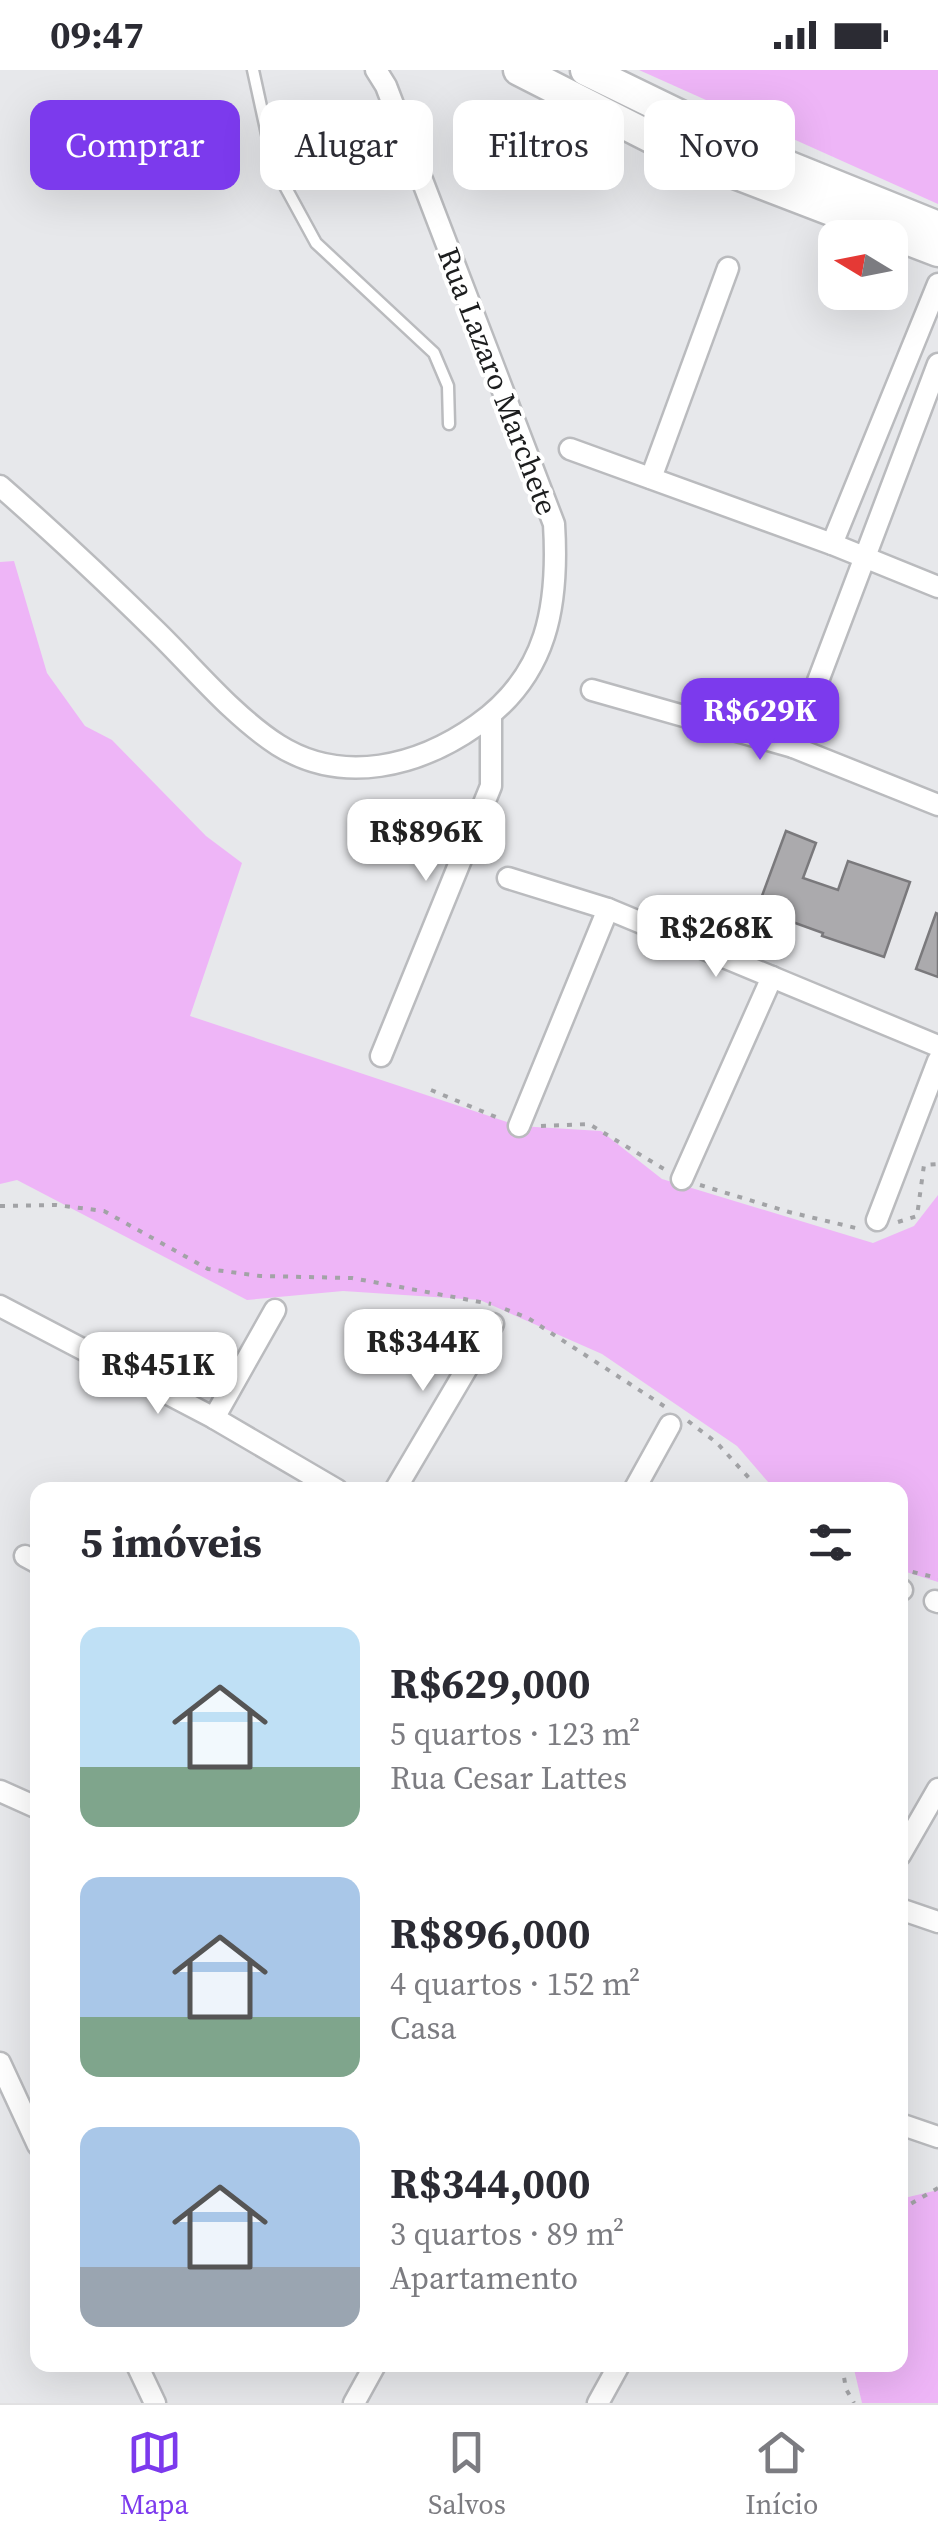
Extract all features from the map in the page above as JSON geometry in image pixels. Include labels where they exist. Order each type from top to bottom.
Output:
[{"type":"main road","points":[[519,70],[680,152],[938,251]]},
{"type":"main road","points":[[586,70],[767,158],[938,227]]},
{"type":"street","name":"Rua Lazaro Marchete","points":[[0,486],[67,544],[246,720],[281,746],[319,762],[362,768],[413,761],[448,746],[491,716],[512,695],[534,662],[549,626],[557,574],[554,524],[384,75]]},
{"type":"street","points":[[651,478],[728,268]]},
{"type":"street","points":[[832,544],[938,284]]},
{"type":"street","points":[[793,747],[938,364]]},
{"type":"street","points":[[570,449],[832,544],[938,587]]},
{"type":"street","points":[[592,690],[793,747],[938,805]]},
{"type":"street","points":[[381,1056],[491,786],[491,716]]},
{"type":"street","points":[[508,878],[608,909],[938,1046]]},
{"type":"street","points":[[519,1126],[608,909]]},
{"type":"street","points":[[682,1179],[772,976]]},
{"type":"street","points":[[877,1220],[938,1062]]},
{"type":"street","points":[[0,1306],[214,1418],[324,1482]]},
{"type":"street","points":[[214,1418],[274,1310]]},
{"type":"street","points":[[400,1482],[493,1324]]},
{"type":"street","points":[[638,1482],[670,1425]]},
{"type":"street","points":[[908,1841],[938,1790]]},
{"type":"street","points":[[5,1799],[30,1806]]},
{"type":"street","points":[[908,1911],[938,1922]]},
{"type":"street","points":[[0,2062],[30,2128]]},
{"type":"street","points":[[908,2127],[938,2137]]},
{"type":"street","points":[[140,2372],[154,2403]]},
{"type":"street","points":[[354,2403],[365,2372]]},
{"type":"street","points":[[598,2403],[615,2372]]},
{"type":"lane","points":[[253,70],[274,166],[316,243],[434,354],[448,386],[450,424]]},
{"type":"path","points":[[0,1206],[104,1211],[208,1269],[260,1276],[352,1278],[480,1300],[528,1318],[697,1426],[753,1482]]},
{"type":"path","points":[[908,1582],[938,1578]]},
{"type":"path","points":[[908,2205],[938,2188]]},
{"type":"path","points":[[843,2372],[846,2390],[854,2403]]},
{"type":"shaded area","points":[[639,70],[938,70],[938,204],[795,140],[795,100],[706,100]]},
{"type":"shaded area","points":[[14,561],[47,673],[85,726],[112,740],[206,836],[242,863],[190,1016],[519,1126],[601,1131],[662,1179],[873,1243],[914,1226],[938,1195],[938,1582],[908,1573],[908,1482],[768,1482],[737,1446],[602,1354],[480,1300],[343,1291],[247,1300],[17,1180],[0,1184],[0,562]]},
{"type":"shaded area","points":[[938,2190],[938,2403],[862,2403],[855,2372],[908,2372],[908,2197]]},
{"type":"building","points":[[786,831],[816,843],[803,878],[838,890],[848,861],[910,882],[884,957],[756,912]]},
{"type":"building","points":[[938,914],[938,977],[916,969]]}]
